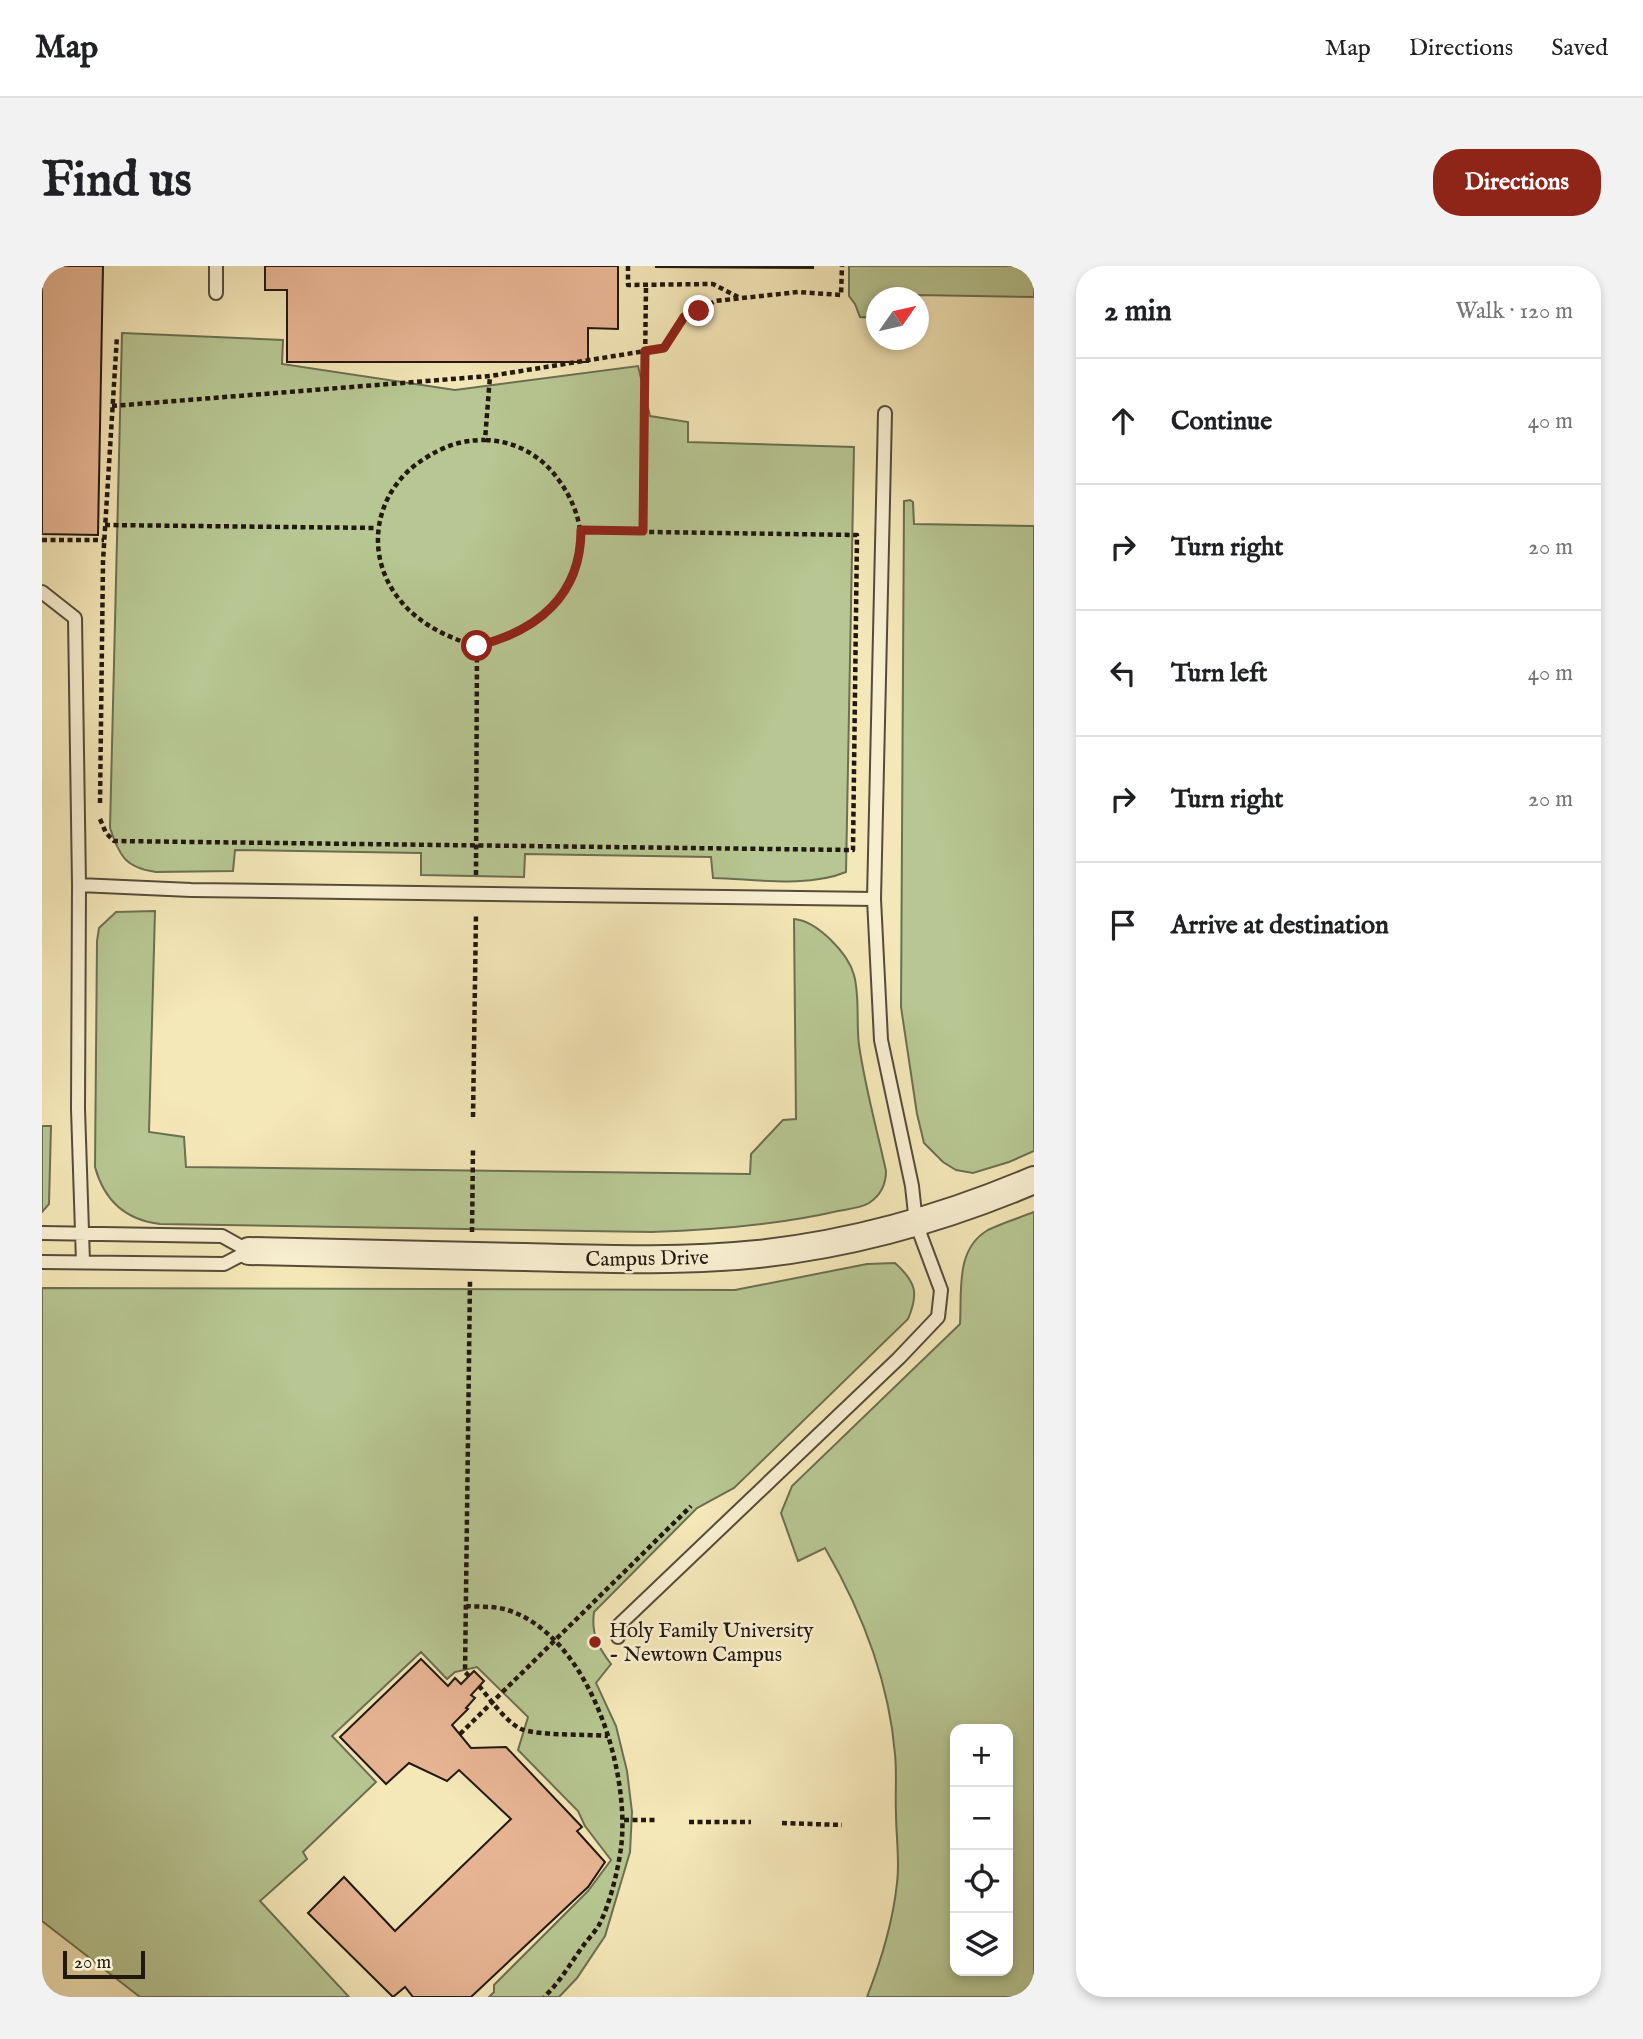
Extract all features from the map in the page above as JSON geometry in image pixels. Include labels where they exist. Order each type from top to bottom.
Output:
[{"type":"street","name":"Campus Drive","points":[[248,1251],[672,1261],[760,1254],[834,1242],[916,1223],[1034,1181]]},
{"type":"lane","points":[[216,266],[216,293]]},
{"type":"lane","points":[[618,1637],[618,1626],[899,1358],[937,1317],[940,1290],[916,1223],[912,1186],[881,1040],[874,898],[885,413]]},
{"type":"lane","points":[[42,592],[75,618],[79,885],[78,1109],[83,1262]]},
{"type":"lane","points":[[79,885],[191,890],[874,898]]},
{"type":"lane","name":"Campus Drive","points":[[42,1233],[222,1236],[248,1251]]},
{"type":"lane","name":"Campus Drive","points":[[42,1262],[224,1264],[248,1251]]},
{"type":"path","points":[[628,266],[628,285],[713,285],[738,297]]},
{"type":"path","points":[[111,406],[490,376],[664,348],[684,317],[715,301],[799,292],[841,295],[842,266]]},
{"type":"path","points":[[643,531],[646,285]]},
{"type":"path","points":[[117,336],[104,540],[100,821],[114,841],[853,850],[857,535],[581,530]]},
{"type":"path","points":[[485,440],[490,376]]},
{"type":"path","points":[[467,440],[501,441],[517,445],[551,469],[567,490],[577,511],[581,550],[569,585],[542,616],[510,636],[477,646],[442,634],[396,595],[380,557],[378,528],[389,492],[413,466],[448,445],[467,440]]},
{"type":"path","points":[[105,524],[378,528]]},
{"type":"path","points":[[42,540],[104,540]]},
{"type":"path","points":[[475,876],[477,646]]},
{"type":"path","points":[[473,1117],[475,914]]},
{"type":"path","points":[[472,1233],[473,1149]]},
{"type":"path","points":[[470,1280],[466,1606],[466,1672],[470,1676]]},
{"type":"path","points":[[460,1734],[691,1506]]},
{"type":"path","points":[[466,1606],[503,1609],[530,1622],[553,1640],[593,1694],[618,1771],[624,1820],[616,1872],[599,1925],[557,1984],[544,1997]]},
{"type":"path","points":[[479,1686],[521,1728],[538,1732],[608,1736]]},
{"type":"path","points":[[624,1820],[657,1820]]},
{"type":"path","points":[[689,1822],[751,1822]]},
{"type":"path","points":[[782,1824],[842,1825]]},
{"type":"green space","points":[[849,266],[1034,266],[1034,297],[929,295],[929,287],[866,287],[866,317],[860,317],[849,296]]},
{"type":"green space","points":[[122,333],[283,340],[282,364],[455,390],[638,366],[650,416],[688,422],[688,442],[854,447],[846,872],[815,880],[763,881],[713,878],[711,857],[525,854],[524,877],[421,875],[421,853],[235,850],[233,871],[156,872],[130,863],[120,853],[110,828]]},
{"type":"green space","points":[[904,501],[913,502],[914,524],[1034,526],[1034,1151],[973,1173],[956,1170],[943,1162],[924,1143],[901,1007]]},
{"type":"green space","points":[[155,911],[149,1132],[184,1137],[186,1167],[750,1174],[751,1154],[783,1120],[796,1119],[794,919],[822,932],[851,966],[857,992],[859,1045],[886,1171],[884,1185],[873,1200],[854,1208],[769,1223],[674,1231],[160,1224],[136,1218],[126,1213],[110,1198],[95,1167],[97,941],[99,928],[116,912]]},
{"type":"green space","points":[[42,1126],[51,1126],[49,1204],[42,1212]]},
{"type":"green space","points":[[1034,1212],[1034,1997],[867,1997],[882,1955],[898,1875],[896,1761],[892,1727],[871,1647],[838,1572],[825,1548],[798,1561],[781,1513],[792,1486],[960,1324],[965,1259],[977,1238],[993,1227]]},
{"type":"green space","points":[[895,1263],[914,1288],[914,1302],[908,1319],[734,1488],[697,1508],[594,1612],[596,1640],[611,1664],[596,1683],[616,1726],[627,1771],[632,1812],[630,1852],[605,1936],[577,1978],[559,1997],[489,1997],[494,1992],[494,1985],[588,1891],[611,1860],[585,1826],[578,1811],[518,1750],[528,1717],[477,1667],[455,1672],[447,1679],[421,1652],[332,1736],[376,1782],[303,1852],[307,1859],[260,1901],[349,1997],[140,1997],[42,1921],[42,1288],[735,1290],[867,1264]]},
{"type":"building","points":[[42,266],[103,266],[98,535],[42,534]]},
{"type":"building","points":[[265,266],[618,266],[618,329],[588,328],[588,362],[287,362],[287,290],[265,290]]},
{"type":"building","points":[[813,266],[813,268],[656,267]]},
{"type":"building","points":[[421,1659],[448,1686],[455,1678],[461,1684],[474,1671],[484,1681],[471,1695],[475,1698],[466,1708],[468,1709],[452,1725],[471,1748],[506,1747],[582,1827],[577,1831],[605,1862],[588,1887],[471,1997],[413,1997],[405,1987],[393,1997],[308,1913],[344,1877],[395,1931],[511,1819],[459,1770],[447,1781],[409,1763],[386,1784],[340,1737]]},
{"type":"place","name":"Holy Family University - Newtown Campus","points":[[595,1642]]},
{"type":"route","points":[[477,646],[510,636],[542,616],[556,603],[569,585],[576,568],[581,550],[581,530],[643,531],[645,351],[664,348],[684,317],[699,311]]}]
